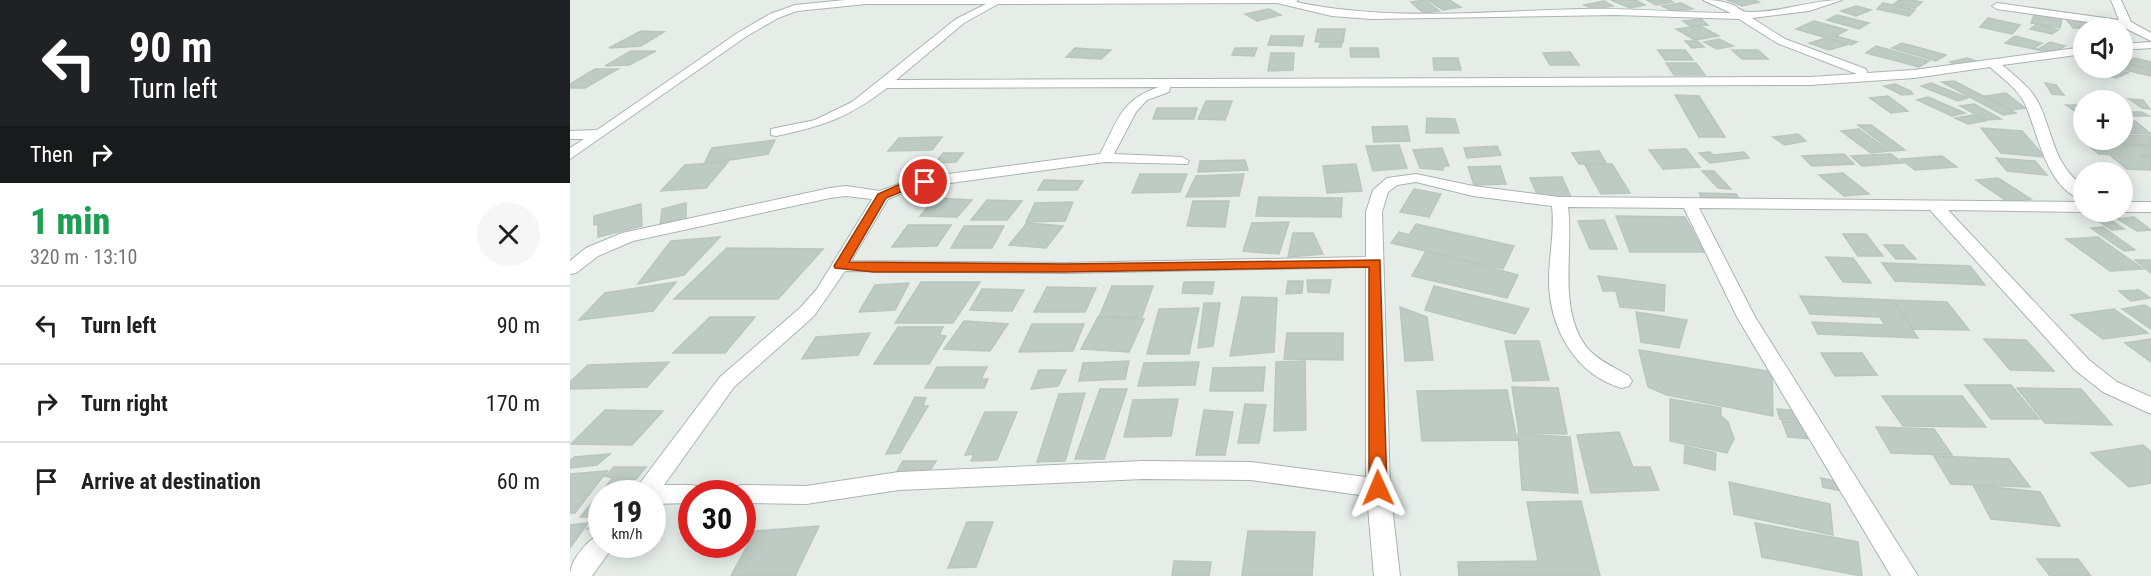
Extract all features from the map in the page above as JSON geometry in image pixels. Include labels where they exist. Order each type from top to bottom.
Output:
[{"type":"street","points":[[1280,2],[1293,0]]},
{"type":"street","points":[[1505,0],[1518,14]]},
{"type":"street","points":[[1708,0],[1733,9],[1781,41],[1870,75]]},
{"type":"street","points":[[570,155],[743,34],[774,16],[795,8],[850,1],[1280,2],[1303,3],[1332,13],[1371,16],[1644,13],[1745,18],[1779,14],[1837,0]]},
{"type":"street","points":[[2116,0],[2124,18]]},
{"type":"street","points":[[776,132],[832,118],[884,84],[960,21],[979,9],[1000,2]]},
{"type":"street","points":[[1997,6],[2083,18]]},
{"type":"street","points":[[2133,28],[2151,38]]},
{"type":"street","points":[[2133,46],[2151,45]]},
{"type":"street","points":[[884,84],[1810,81],[1870,75],[1914,74],[2073,52]]},
{"type":"street","points":[[1993,63],[2018,85],[2031,102],[2050,159],[2073,186]]},
{"type":"street","points":[[1105,158],[1130,110],[1142,97],[1184,84]]},
{"type":"street","points":[[570,135],[601,134]]},
{"type":"street","points":[[570,269],[592,252],[628,237],[846,190],[882,196],[911,184],[1105,158],[1182,161]]},
{"type":"street","points":[[1387,576],[1378,488],[1374,212],[1381,190],[1392,181],[1416,178],[1473,191],[1558,202],[2073,207]]},
{"type":"street","points":[[655,480],[727,382],[807,312],[824,292],[882,196]]},
{"type":"street","points":[[1558,202],[1563,235],[1558,284],[1571,337],[1588,360],[1622,381]]},
{"type":"street","points":[[1690,205],[1746,317],[1905,576]]},
{"type":"street","points":[[1936,207],[2082,365],[2110,387],[2151,406]]},
{"type":"street","points":[[2133,207],[2151,207]]},
{"type":"street","points":[[840,266],[1064,268],[1375,262]]},
{"type":"street","points":[[756,494],[806,495],[899,481],[1143,470],[1251,471],[1378,488]]},
{"type":"street","points":[[577,576],[592,558]]},
{"type":"building","points":[[1425,0],[1439,11],[1423,13],[1411,2]]},
{"type":"building","points":[[1428,0],[1449,0],[1461,7],[1443,10]]},
{"type":"building","points":[[1611,0],[1635,0],[1645,5],[1630,8]]},
{"type":"building","points":[[1647,0],[1669,0],[1673,2],[1656,5]]},
{"type":"building","points":[[1727,0],[1754,0],[1759,2],[1742,6]]},
{"type":"building","points":[[1899,0],[1922,2],[1915,8],[1894,4]]},
{"type":"building","points":[[1604,1],[1613,6],[1593,9],[1584,5]]},
{"type":"building","points":[[1681,3],[1693,9],[1675,12],[1662,6]]},
{"type":"building","points":[[1883,3],[1915,10],[1909,16],[1877,9]]},
{"type":"building","points":[[1856,6],[1871,10],[1856,16],[1841,11]]},
{"type":"building","points":[[1269,9],[1281,15],[1257,21],[1245,14]]},
{"type":"building","points":[[2035,13],[2062,18],[2060,28],[2031,23]]},
{"type":"building","points":[[1837,15],[1869,23],[1859,29],[1827,20]]},
{"type":"building","points":[[1988,18],[2020,25],[2012,34],[1980,27]]},
{"type":"building","points":[[1701,19],[1708,25],[1690,26],[1683,21]]},
{"type":"building","points":[[2066,19],[2073,20],[2073,28]]},
{"type":"building","points":[[1814,21],[1847,30],[1836,36],[1857,42],[1851,45],[1796,29]]},
{"type":"building","points":[[2037,24],[2058,30],[2052,34],[2030,29]]},
{"type":"building","points":[[1700,26],[1719,36],[1695,40],[1676,29]]},
{"type":"building","points":[[1318,29],[1345,29],[1343,42],[1315,42]]},
{"type":"building","points":[[641,31],[664,32],[641,46],[609,48]]},
{"type":"building","points":[[1271,36],[1304,36],[1302,46],[1268,45]]},
{"type":"building","points":[[2015,36],[2042,43],[2034,48],[2048,52],[2005,43]]},
{"type":"building","points":[[1826,38],[1846,45],[1829,50],[1809,43]]},
{"type":"building","points":[[1719,39],[1733,46],[1717,49],[1704,42]]},
{"type":"building","points":[[1685,41],[1697,41],[1704,47],[1692,48]]},
{"type":"building","points":[[1321,42],[1342,43],[1341,47],[1319,47]]},
{"type":"building","points":[[2050,42],[2065,46],[2055,52],[2040,48]]},
{"type":"building","points":[[1902,43],[1946,55],[1936,61],[1892,48]]},
{"type":"building","points":[[1876,46],[1929,61],[1919,67],[1866,53]]},
{"type":"building","points":[[1075,48],[1111,50],[1101,59],[1066,57]]},
{"type":"building","points":[[1235,48],[1257,48],[1254,56],[1232,55]]},
{"type":"building","points":[[1350,48],[1378,48],[1379,57],[1351,57]]},
{"type":"building","points":[[1658,50],[1685,50],[1693,60],[1665,60]]},
{"type":"building","points":[[1732,50],[1758,50],[1768,59],[1742,59]]},
{"type":"building","points":[[631,51],[656,51],[629,65],[605,66]]},
{"type":"building","points":[[1570,52],[1579,65],[1550,65],[1543,53]]},
{"type":"building","points":[[1271,53],[1294,53],[1293,70],[1268,71]]},
{"type":"building","points":[[1433,58],[1458,58],[1461,70],[1434,70]]},
{"type":"building","points":[[1967,58],[1976,61],[1959,66],[1950,62]]},
{"type":"building","points":[[2133,59],[2151,62],[2151,70],[2133,65]]},
{"type":"building","points":[[1666,63],[1696,63],[1705,75],[1674,75]]},
{"type":"building","points":[[2133,66],[2151,70],[2151,76],[2133,72]]},
{"type":"building","points":[[595,69],[618,69],[585,88],[570,88],[570,84]]},
{"type":"building","points":[[1954,81],[2016,113],[2003,115],[1942,82]]},
{"type":"building","points":[[1931,83],[1968,98],[1958,101],[1921,86]]},
{"type":"building","points":[[2045,83],[2056,85],[2064,95],[2052,94]]},
{"type":"building","points":[[1895,84],[1913,94],[1902,95],[1884,86]]},
{"type":"building","points":[[2006,93],[2025,108],[2012,110],[1986,96]]},
{"type":"building","points":[[1675,95],[1699,96],[1725,137],[1699,137]]},
{"type":"building","points":[[1888,96],[1908,111],[1891,113],[1870,98]]},
{"type":"building","points":[[1928,97],[1965,113],[1952,116],[1917,100]]},
{"type":"building","points":[[2133,99],[2143,100],[2150,109],[2142,108]]},
{"type":"building","points":[[1206,101],[1232,101],[1225,120],[1198,119]]},
{"type":"building","points":[[1974,104],[2001,119],[1986,120],[1960,106]]},
{"type":"building","points":[[1157,108],[1197,108],[1194,119],[1153,119]]},
{"type":"building","points":[[2133,112],[2142,112],[2149,116],[2133,116]]},
{"type":"building","points":[[1973,115],[1985,121],[1968,124],[1955,118]]},
{"type":"building","points":[[1427,118],[1455,119],[1459,133],[1426,133]]},
{"type":"building","points":[[2133,121],[2135,121],[2151,134],[2133,133]]},
{"type":"building","points":[[1858,125],[1871,125],[1905,150],[1892,151]]},
{"type":"building","points":[[1407,126],[1410,141],[1374,142],[1372,127]]},
{"type":"building","points":[[1981,128],[2022,131],[2045,157],[2001,153]]},
{"type":"building","points":[[1859,129],[1889,151],[1871,153],[1841,131]]},
{"type":"building","points":[[1798,134],[1806,141],[1785,145],[1773,137]]},
{"type":"building","points":[[2133,135],[2151,136],[2151,145],[2133,144]]},
{"type":"building","points":[[942,137],[932,150],[888,151],[899,138]]},
{"type":"building","points":[[775,140],[768,154],[704,164],[712,148]]},
{"type":"building","points":[[1399,145],[1407,168],[1373,171],[1366,146]]},
{"type":"building","points":[[2133,145],[2151,146],[2151,156],[2138,155],[2132,150]]},
{"type":"building","points":[[1497,146],[1501,155],[1467,158],[1464,148]]},
{"type":"building","points":[[1442,148],[1449,166],[1444,166],[1443,170],[1420,168],[1413,150]]},
{"type":"building","points":[[1686,149],[1700,167],[1663,169],[1649,150]]},
{"type":"building","points":[[2094,150],[2129,150],[2135,155],[2099,154]]},
{"type":"building","points":[[1599,151],[1606,163],[1579,164],[1572,153]]},
{"type":"building","points":[[1710,152],[1713,155],[1744,152],[1749,158],[1710,163],[1699,153]]},
{"type":"building","points":[[943,153],[963,153],[956,162],[935,163]]},
{"type":"building","points":[[1844,154],[1854,164],[1812,166],[1802,156]]},
{"type":"building","points":[[1891,154],[1903,163],[1862,166],[1851,156]]},
{"type":"building","points":[[1942,156],[1957,167],[1915,170],[1901,159]]},
{"type":"building","points":[[2111,156],[2151,157],[2151,170],[2133,169],[2133,162],[2118,162]]},
{"type":"building","points":[[1996,158],[2035,161],[2047,175],[2007,171]]},
{"type":"building","points":[[1245,160],[1248,170],[1198,172],[1200,161]]},
{"type":"building","points":[[728,162],[706,188],[661,191],[685,165]]},
{"type":"building","points":[[1356,164],[1362,191],[1327,193],[1323,166]]},
{"type":"building","points":[[1612,164],[1630,193],[1601,194],[1585,165]]},
{"type":"building","points":[[1500,166],[1506,184],[1474,185],[1468,167]]},
{"type":"building","points":[[1702,171],[1714,171],[1731,189],[1718,188]]},
{"type":"building","points":[[1843,173],[1869,194],[1844,196],[1819,175]]},
{"type":"building","points":[[1140,174],[1187,174],[1180,192],[1132,193]]},
{"type":"building","points":[[1244,174],[1239,196],[1186,197],[1196,176]]},
{"type":"building","points":[[1562,177],[1571,197],[1539,198],[1530,178]]},
{"type":"building","points":[[1998,178],[2031,199],[2008,202],[1976,180]]},
{"type":"building","points":[[1044,180],[1083,181],[1077,190],[1038,190]]},
{"type":"building","points":[[1414,189],[1441,194],[1429,217],[1400,212]]},
{"type":"building","points":[[1699,193],[1736,194],[1741,201],[1703,201]]},
{"type":"building","points":[[1259,197],[1342,198],[1341,217],[1256,216]]},
{"type":"building","points":[[936,198],[972,200],[957,217],[920,216]]},
{"type":"building","points":[[987,200],[1022,201],[1007,220],[971,220]]},
{"type":"building","points":[[1193,201],[1229,201],[1225,227],[1187,226]]},
{"type":"building","points":[[1073,202],[1065,221],[1026,222],[1035,203]]},
{"type":"building","points":[[686,203],[686,219],[660,225],[662,209]]},
{"type":"building","points":[[641,204],[642,226],[598,237],[598,224],[594,225],[594,216]]},
{"type":"building","points":[[1616,216],[1685,217],[1704,252],[1630,252]]},
{"type":"building","points":[[2133,217],[2151,230],[2137,231],[2123,222],[2133,222]]},
{"type":"building","points":[[1604,220],[1617,249],[1590,249],[1578,221]]},
{"type":"building","points":[[1289,222],[1279,254],[1243,251],[1252,223]]},
{"type":"building","points":[[2100,222],[2114,222],[2124,229],[2112,230]]},
{"type":"building","points":[[1027,223],[1063,226],[1046,248],[1009,245]]},
{"type":"building","points":[[1416,224],[1514,246],[1503,269],[1391,243],[1399,232],[1409,235]]},
{"type":"building","points":[[908,225],[951,225],[937,246],[892,247]]},
{"type":"building","points":[[964,226],[1004,226],[992,248],[951,248]]},
{"type":"building","points":[[2103,227],[2135,250],[2124,251],[2091,228]]},
{"type":"building","points":[[1293,233],[1313,233],[1323,254],[1288,257]]},
{"type":"building","points":[[1843,234],[1866,234],[1883,256],[1858,256]]},
{"type":"building","points":[[720,237],[684,275],[638,284],[671,241]]},
{"type":"building","points":[[2098,237],[2143,269],[2110,271],[2066,239]]},
{"type":"building","points":[[1884,245],[1903,245],[1916,259],[1896,259]]},
{"type":"building","points":[[727,248],[823,249],[778,299],[674,299]]},
{"type":"building","points":[[1426,251],[1518,275],[1507,298],[1412,276]]},
{"type":"building","points":[[1826,257],[1853,258],[1871,283],[1843,282]]},
{"type":"building","points":[[2135,260],[2151,260],[2151,273]]},
{"type":"building","points":[[1882,263],[1970,266],[1985,285],[1895,281]]},
{"type":"building","points":[[1598,276],[1665,285],[1664,311],[1620,307],[1616,291],[1603,291]]},
{"type":"building","points":[[1307,280],[1331,280],[1329,293],[1308,292]]},
{"type":"building","points":[[1288,281],[1303,281],[1302,293],[1286,294]]},
{"type":"building","points":[[676,282],[653,311],[579,320],[605,293]]},
{"type":"building","points":[[921,282],[980,282],[953,323],[895,323]]},
{"type":"building","points":[[1184,282],[1214,282],[1212,294],[1182,293]]},
{"type":"building","points":[[909,283],[895,310],[859,312],[875,285]]},
{"type":"building","points":[[1112,286],[1153,286],[1142,317],[1099,317]]},
{"type":"building","points":[[1434,286],[1529,309],[1515,334],[1425,310]]},
{"type":"building","points":[[1047,287],[1096,288],[1085,312],[1034,312]]},
{"type":"building","points":[[982,289],[1024,290],[1012,311],[970,310]]},
{"type":"building","points":[[2139,290],[2150,298],[2131,301],[2119,291]]},
{"type":"building","points":[[1800,296],[1893,300],[1918,338],[1818,334],[1812,322],[1885,325],[1880,317],[1810,314]]},
{"type":"building","points":[[1242,297],[1277,298],[1274,352],[1230,356]]},
{"type":"building","points":[[1893,300],[1947,302],[1969,330],[1913,329]]},
{"type":"building","points":[[1204,303],[1220,303],[1213,346],[1198,348]]},
{"type":"building","points":[[2145,305],[2151,309],[2151,329],[2122,309]]},
{"type":"building","points":[[1400,307],[1427,317],[1433,360],[1405,361]]},
{"type":"building","points":[[1199,308],[1189,354],[1147,354],[1159,309]]},
{"type":"building","points":[[2114,309],[2148,333],[2103,339],[2071,315]]},
{"type":"building","points":[[1636,312],[1687,320],[1679,348],[1641,342]]},
{"type":"building","points":[[710,317],[755,317],[725,353],[673,353]]},
{"type":"building","points":[[1098,317],[1144,319],[1129,352],[1081,349]]},
{"type":"building","points":[[964,321],[1008,324],[990,351],[944,349]]},
{"type":"building","points":[[1032,324],[1084,324],[1073,351],[1019,352]]},
{"type":"building","points":[[898,327],[943,327],[939,335],[946,336],[929,364],[874,364]]},
{"type":"building","points":[[870,333],[858,355],[802,359],[816,337]]},
{"type":"building","points":[[1287,333],[1343,333],[1343,360],[1284,359]]},
{"type":"building","points":[[1984,339],[2026,340],[2054,371],[2010,370]]},
{"type":"building","points":[[2151,339],[2151,362],[2125,343]]},
{"type":"building","points":[[1505,341],[1539,341],[1549,380],[1513,381]]},
{"type":"building","points":[[1639,350],[1772,372],[1773,416],[1667,395],[1648,387]]},
{"type":"building","points":[[1821,353],[1862,353],[1877,375],[1835,376]]},
{"type":"building","points":[[1129,361],[1125,379],[1079,381],[1083,363]]},
{"type":"building","points":[[1305,361],[1306,430],[1274,431],[1276,362]]},
{"type":"building","points":[[669,362],[647,387],[570,389],[570,382],[588,365]]},
{"type":"building","points":[[1199,362],[1195,385],[1138,386],[1144,363]]},
{"type":"building","points":[[937,367],[987,367],[981,379],[988,379],[984,388],[925,388]]},
{"type":"building","points":[[1265,367],[1263,391],[1210,391],[1213,368]]},
{"type":"building","points":[[1039,370],[1066,370],[1058,386],[1031,389]]},
{"type":"building","points":[[1965,385],[2011,385],[2039,419],[1991,419]]},
{"type":"building","points":[[1512,387],[1558,388],[1567,434],[1519,433]]},
{"type":"building","points":[[2017,388],[2081,389],[2112,425],[2045,423]]},
{"type":"building","points":[[1100,389],[1127,389],[1104,459],[1075,459]]},
{"type":"building","points":[[1507,390],[1517,440],[1422,441],[1417,391]]},
{"type":"building","points":[[1085,393],[1065,461],[1037,462],[1059,394]]},
{"type":"building","points":[[1882,396],[1962,396],[1986,427],[1903,426]]},
{"type":"building","points":[[915,397],[926,398],[923,406],[928,406],[900,453],[886,454]]},
{"type":"building","points":[[1178,399],[1171,436],[1124,437],[1133,400]]},
{"type":"building","points":[[1670,399],[1721,408],[1721,416],[1728,422],[1734,439],[1727,453],[1670,441]]},
{"type":"building","points":[[1245,404],[1266,405],[1259,443],[1238,443]]},
{"type":"building","points":[[1777,409],[1798,411],[1801,421],[1780,419]]},
{"type":"building","points":[[605,410],[663,411],[632,445],[571,444]]},
{"type":"building","points":[[1204,410],[1233,412],[1225,455],[1196,455]]},
{"type":"building","points":[[985,412],[1017,412],[997,460],[971,461],[974,454],[965,455]]},
{"type":"building","points":[[1782,421],[1804,423],[1811,439],[1788,437]]},
{"type":"building","points":[[1876,427],[1934,429],[1952,455],[1891,453]]},
{"type":"building","points":[[1619,432],[1633,467],[1650,467],[1659,490],[1591,493],[1577,435]]},
{"type":"building","points":[[1518,434],[1570,437],[1578,493],[1522,490]]},
{"type":"building","points":[[2143,445],[2151,452],[2151,483],[2129,487],[2091,453]]},
{"type":"building","points":[[1685,446],[1716,453],[1715,470],[1684,463]]},
{"type":"building","points":[[610,454],[597,465],[570,468],[570,461],[574,457]]},
{"type":"building","points":[[1934,456],[2009,459],[2030,487],[1951,484]]},
{"type":"building","points":[[903,461],[936,461],[927,475],[895,475]]},
{"type":"building","points":[[614,467],[646,467],[636,479],[611,480],[613,478],[605,476]]},
{"type":"building","points":[[607,471],[600,480],[588,480],[588,496],[575,513],[570,513],[570,474]]},
{"type":"building","points":[[1821,478],[1839,482],[1841,491],[1823,487]]},
{"type":"building","points":[[1729,482],[1830,504],[1833,535],[1734,514]]},
{"type":"building","points":[[1973,485],[2040,492],[2060,526],[1991,519]]},
{"type":"building","points":[[1581,501],[1600,576],[1459,576],[1458,562],[1538,561],[1527,502]]},
{"type":"building","points":[[588,508],[588,517],[580,517]]},
{"type":"building","points":[[967,522],[993,522],[976,567],[948,568]]},
{"type":"building","points":[[588,523],[570,548],[570,525]]},
{"type":"building","points":[[1755,523],[1858,542],[1862,576],[1762,557]]},
{"type":"building","points":[[819,526],[795,576],[731,576],[741,558],[756,558],[756,531]]},
{"type":"building","points":[[1248,531],[1315,532],[1312,576],[1242,576]]},
{"type":"building","points":[[2037,559],[2078,559],[2091,576],[2050,576]]},
{"type":"building","points":[[1174,561],[1211,562],[1209,576],[1172,576]]},
{"type":"route","points":[[925,182],[911,184],[882,196],[840,266],[1064,268],[1375,262],[1378,488]]}]
